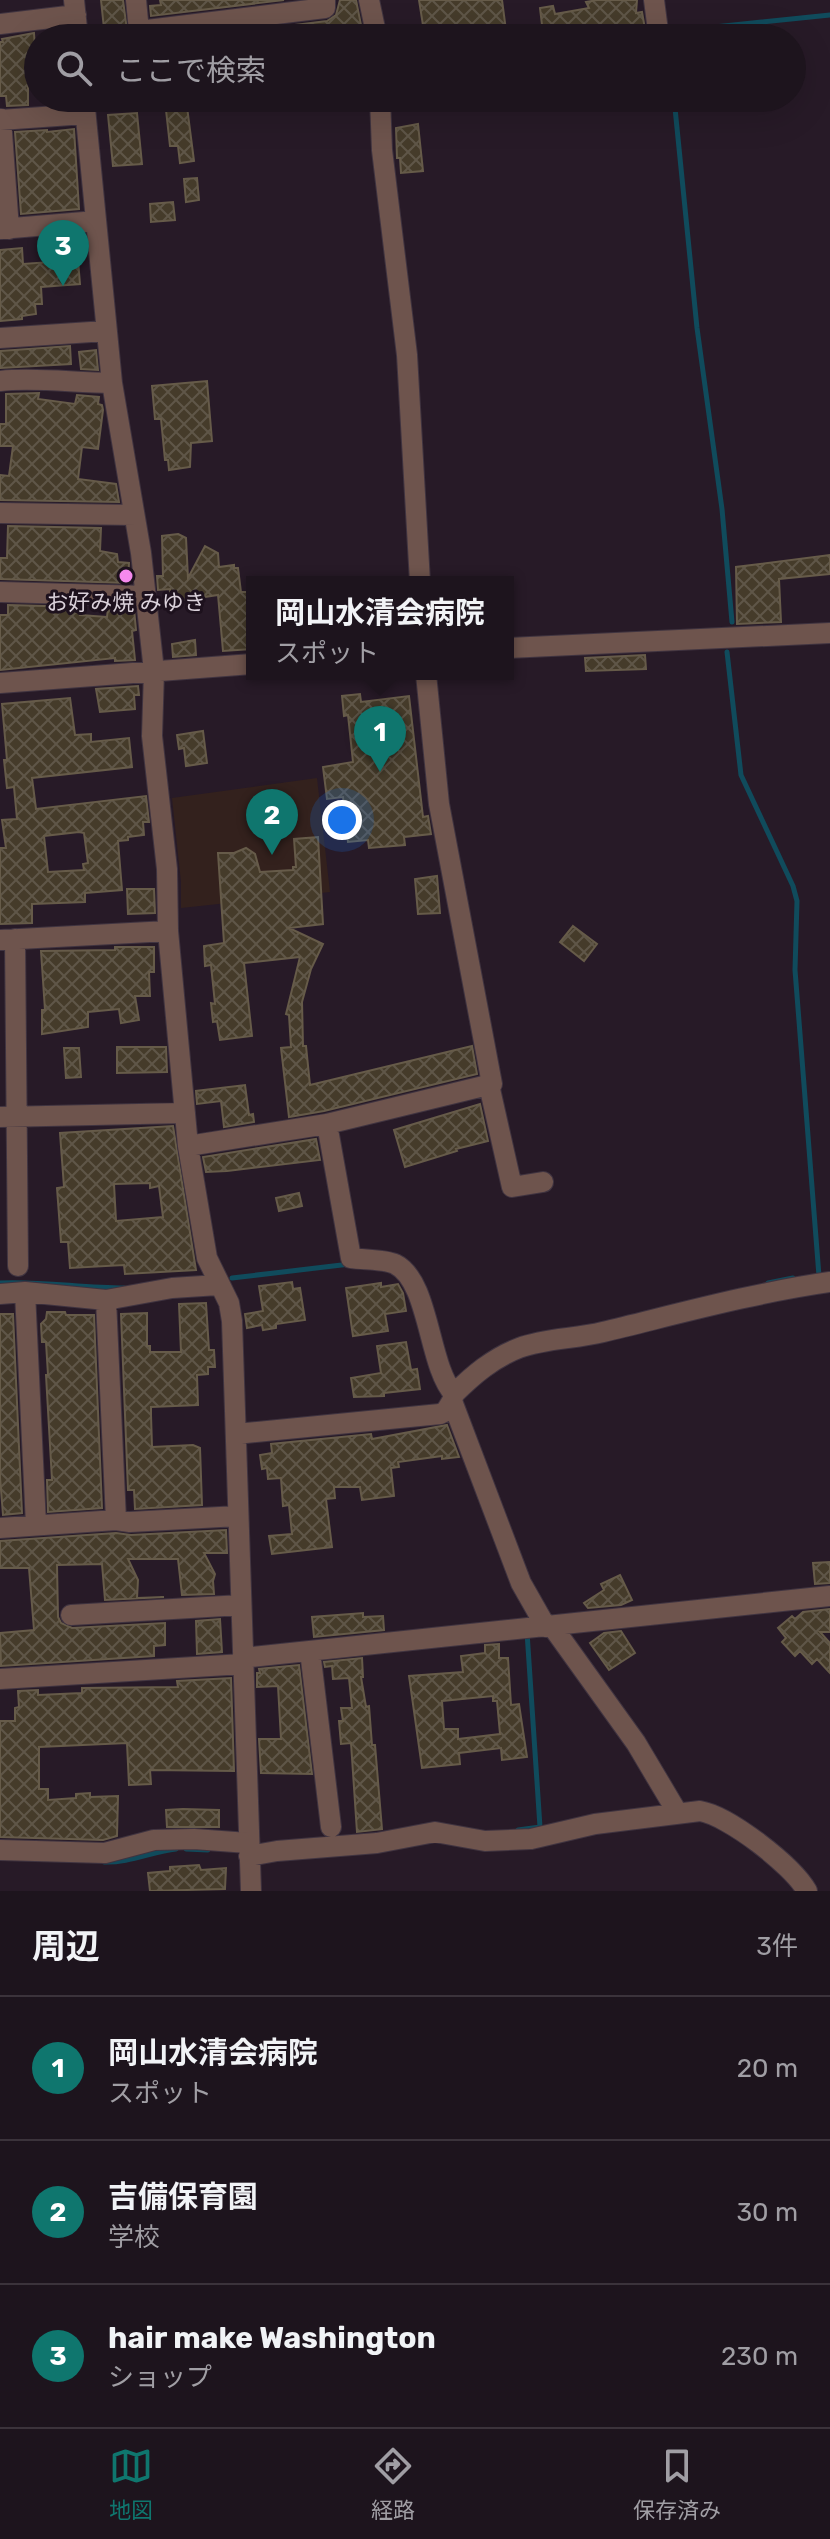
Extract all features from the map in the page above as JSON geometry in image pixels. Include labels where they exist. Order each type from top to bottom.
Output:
[{"type":"street","points":[[136,0],[138,24]]},
{"type":"street","points":[[179,24],[234,10],[325,8],[325,0]]},
{"type":"street","points":[[369,0],[374,24]]},
{"type":"street","points":[[654,0],[657,24]]},
{"type":"street","points":[[0,24],[75,8]]},
{"type":"street","points":[[49,112],[0,120],[4,229],[96,221]]},
{"type":"street","points":[[86,112],[112,383],[134,515],[154,671],[152,736],[167,869],[168,931],[188,1146],[207,1258],[229,1303],[232,1321],[251,1891]]},
{"type":"street","points":[[381,112],[382,150],[407,355],[420,576]]},
{"type":"street","points":[[0,338],[106,331]]},
{"type":"street","points":[[0,381],[30,378],[41,382],[112,383]]},
{"type":"street","points":[[0,513],[134,515]]},
{"type":"street","points":[[0,592],[145,596]]},
{"type":"street","points":[[514,648],[830,633]]},
{"type":"street","points":[[0,683],[246,664]]},
{"type":"street","points":[[188,1146],[327,1124],[492,1084],[439,804],[427,680]]},
{"type":"street","points":[[18,1266],[9,1117],[7,939],[168,931]]},
{"type":"street","points":[[489,1085],[512,1187],[543,1182]]},
{"type":"street","points":[[9,1117],[185,1113]]},
{"type":"street","points":[[327,1124],[351,1258],[394,1264],[407,1276],[418,1297],[450,1397],[538,1628],[636,1743],[674,1808]]},
{"type":"street","points":[[236,1434],[440,1414],[450,1397],[490,1363],[517,1349],[539,1342],[598,1334],[725,1301],[830,1282]]},
{"type":"street","points":[[0,1294],[25,1292],[106,1300],[172,1288],[218,1285]]},
{"type":"street","points":[[25,1292],[36,1525]]},
{"type":"street","points":[[106,1300],[116,1520]]},
{"type":"street","points":[[0,1528],[238,1516]]},
{"type":"street","points":[[0,1679],[242,1661],[310,1651],[830,1596]]},
{"type":"street","points":[[71,1615],[241,1605]]},
{"type":"street","points":[[310,1651],[331,1827]]},
{"type":"street","points":[[0,1850],[105,1853],[154,1840],[194,1839],[249,1850],[277,1851],[377,1843],[435,1832],[485,1841],[531,1839],[674,1808],[715,1814],[729,1821],[799,1877],[807,1891]]},
{"type":"shaded area","points":[[317,778],[330,892],[181,908],[172,798]]},
{"type":"building","points":[[101,0],[123,0],[126,24],[104,24]]},
{"type":"building","points":[[160,0],[284,0],[151,16],[150,6],[161,5]]},
{"type":"building","points":[[340,0],[356,0],[361,24],[302,24],[327,21],[336,15]]},
{"type":"building","points":[[419,0],[502,0],[505,24],[423,24]]},
{"type":"building","points":[[637,0],[636,13],[642,12],[644,24],[542,24],[540,8],[553,6],[555,14],[589,8],[586,2]]},
{"type":"building","points":[[24,35],[24,105],[7,106],[6,96],[0,96],[2,39]]},
{"type":"building","points":[[166,112],[188,112],[194,161],[180,163],[178,146],[170,146]]},
{"type":"building","points":[[137,113],[142,164],[113,166],[108,115]]},
{"type":"building","points":[[418,124],[423,171],[401,173],[396,128]]},
{"type":"building","points":[[74,129],[79,209],[21,214],[15,132]]},
{"type":"building","points":[[197,178],[199,200],[186,202],[184,179]]},
{"type":"building","points":[[173,202],[175,220],[151,222],[150,204]]},
{"type":"building","points":[[22,248],[23,264],[78,260],[80,284],[41,287],[42,304],[35,304],[36,314],[0,321],[0,250]]},
{"type":"building","points":[[70,346],[71,364],[0,368],[0,351]]},
{"type":"building","points":[[96,350],[98,370],[81,369],[79,352]]},
{"type":"building","points":[[207,381],[212,441],[191,443],[190,467],[169,470],[168,460],[165,460],[161,419],[155,419],[152,386]]},
{"type":"building","points":[[39,393],[38,399],[75,404],[77,395],[99,397],[98,404],[102,405],[103,410],[98,449],[82,447],[78,479],[116,484],[119,502],[0,500],[0,475],[9,476],[13,446],[0,446],[0,424],[6,424],[6,394]]},
{"type":"building","points":[[8,526],[101,528],[100,551],[117,554],[118,562],[129,563],[128,583],[0,579],[0,558],[7,558]]},
{"type":"building","points":[[178,534],[186,538],[188,578],[205,546],[218,553],[219,567],[234,565],[238,568],[241,592],[246,592],[246,649],[223,651],[218,595],[171,602],[170,589],[158,590],[157,576],[163,576],[162,536]]},
{"type":"building","points":[[830,555],[830,574],[779,579],[781,622],[737,624],[736,567]]},
{"type":"building","points":[[8,605],[81,607],[80,615],[107,617],[108,608],[134,609],[136,630],[132,631],[135,660],[115,661],[115,658],[0,670],[0,615],[8,615]]},
{"type":"building","points":[[195,640],[196,655],[173,657],[172,644]]},
{"type":"building","points":[[645,655],[646,669],[586,671],[585,658]]},
{"type":"building","points":[[138,686],[139,695],[134,695],[135,709],[100,712],[96,689]]},
{"type":"building","points":[[360,694],[361,702],[409,696],[423,817],[428,816],[431,834],[404,837],[405,845],[369,848],[368,840],[348,842],[343,797],[327,799],[323,767],[353,762],[348,715],[344,716],[342,696]]},
{"type":"building","points":[[70,698],[75,735],[91,734],[91,742],[129,738],[132,767],[32,778],[36,809],[146,796],[149,822],[143,822],[144,835],[118,841],[122,890],[85,893],[85,902],[32,904],[32,923],[0,924],[0,848],[6,848],[2,820],[17,819],[14,787],[7,788],[2,704]],"holes":[[[84,833],[88,863],[83,864],[84,870],[48,872],[44,836]]]},
{"type":"building","points":[[203,731],[207,763],[186,766],[184,748],[179,749],[177,735]]},
{"type":"building","points":[[318,837],[323,924],[289,928],[323,944],[311,969],[302,1002],[303,1046],[306,1046],[310,1085],[472,1046],[477,1074],[289,1117],[281,1048],[291,1047],[289,1015],[286,1014],[300,957],[244,963],[252,1036],[220,1040],[217,1021],[213,1022],[211,1003],[215,1004],[211,965],[205,966],[204,946],[224,943],[218,853],[234,853],[246,848],[255,854],[260,872],[293,870],[296,867],[294,839]]},
{"type":"building","points":[[437,876],[440,913],[418,914],[415,879]]},
{"type":"building","points":[[127,889],[154,889],[155,913],[128,914]]},
{"type":"building","points":[[573,926],[597,944],[584,961],[560,942]]},
{"type":"building","points":[[115,947],[154,947],[154,972],[149,972],[150,996],[135,996],[139,1020],[121,1023],[119,1009],[88,1012],[88,1027],[42,1034],[42,1010],[45,1010],[41,951],[115,950]]},
{"type":"building","points":[[117,1047],[166,1047],[167,1072],[117,1073]]},
{"type":"building","points":[[64,1048],[79,1048],[81,1077],[66,1078]]},
{"type":"building","points":[[245,1085],[249,1115],[253,1114],[254,1122],[224,1127],[221,1101],[197,1104],[196,1091]]},
{"type":"building","points":[[480,1104],[488,1141],[405,1167],[394,1130]]},
{"type":"building","points":[[173,1126],[196,1270],[125,1274],[124,1265],[70,1268],[68,1242],[61,1242],[57,1188],[64,1187],[60,1133]],"holes":[[[150,1183],[150,1188],[159,1186],[163,1217],[116,1221],[114,1184]]]},
{"type":"building","points":[[316,1139],[320,1160],[206,1172],[203,1157]]},
{"type":"building","points":[[299,1193],[302,1206],[279,1211],[276,1198]]},
{"type":"building","points":[[292,1282],[293,1289],[300,1288],[305,1320],[276,1324],[276,1328],[263,1330],[262,1325],[247,1328],[245,1314],[263,1311],[259,1286]]},
{"type":"building","points":[[381,1283],[381,1287],[398,1284],[406,1311],[385,1314],[388,1331],[353,1336],[346,1288]]},
{"type":"building","points":[[206,1303],[209,1350],[214,1350],[215,1367],[208,1367],[208,1374],[197,1375],[198,1405],[151,1407],[152,1447],[193,1445],[200,1448],[202,1505],[135,1509],[134,1490],[128,1490],[121,1314],[147,1313],[147,1346],[150,1346],[150,1352],[181,1352],[179,1304]]},
{"type":"building","points":[[47,1312],[94,1315],[102,1508],[48,1512],[47,1480],[52,1480],[46,1342],[42,1342],[41,1324]]},
{"type":"building","points":[[0,1314],[13,1314],[22,1513],[3,1515],[0,1477]]},
{"type":"building","points":[[406,1342],[411,1370],[417,1369],[420,1389],[384,1393],[384,1396],[354,1397],[351,1378],[381,1373],[377,1346]]},
{"type":"building","points":[[447,1425],[459,1457],[398,1462],[399,1467],[391,1468],[394,1496],[362,1500],[360,1487],[334,1487],[335,1498],[326,1499],[332,1547],[272,1554],[269,1536],[292,1534],[289,1505],[283,1506],[281,1478],[268,1479],[267,1468],[262,1469],[260,1455],[272,1453],[271,1444],[371,1434],[372,1439]]},
{"type":"building","points":[[226,1530],[227,1553],[204,1553],[215,1574],[214,1594],[182,1595],[178,1559],[128,1559],[138,1580],[137,1598],[164,1597],[105,1600],[102,1564],[57,1565],[58,1617],[61,1623],[72,1628],[165,1623],[165,1645],[154,1646],[154,1656],[1,1666],[0,1633],[34,1630],[29,1568],[0,1568],[0,1541]]},
{"type":"building","points":[[830,1562],[830,1583],[815,1584],[813,1563]]},
{"type":"building","points":[[620,1575],[632,1600],[621,1605],[588,1608],[584,1603],[604,1590],[601,1584]]},
{"type":"building","points":[[830,1609],[830,1632],[820,1632],[830,1643],[830,1673],[817,1659],[812,1664],[800,1651],[795,1656],[782,1642],[786,1638],[778,1628],[792,1616],[795,1619],[803,1612]]},
{"type":"building","points":[[363,1613],[363,1617],[383,1616],[384,1630],[314,1637],[312,1617]]},
{"type":"building","points":[[220,1619],[222,1652],[197,1654],[196,1621]]},
{"type":"building","points":[[621,1631],[635,1653],[609,1670],[590,1643],[604,1633]]},
{"type":"building","points":[[499,1644],[499,1658],[508,1658],[511,1705],[519,1704],[527,1757],[502,1760],[501,1748],[459,1753],[460,1764],[422,1768],[409,1676],[463,1672],[461,1656],[485,1653],[485,1645]],"holes":[[[493,1696],[493,1701],[497,1701],[500,1734],[458,1739],[458,1729],[444,1729],[442,1701]]]},
{"type":"building","points":[[362,1658],[361,1677],[366,1707],[369,1706],[372,1745],[375,1745],[382,1829],[357,1832],[351,1743],[341,1744],[339,1721],[343,1721],[341,1708],[352,1708],[349,1678],[333,1679],[332,1666],[325,1667],[324,1662]]},
{"type":"building","points":[[299,1665],[312,1774],[261,1773],[259,1739],[281,1739],[278,1686],[257,1687],[257,1673],[260,1673],[259,1669]]},
{"type":"building","points":[[231,1678],[234,1771],[150,1770],[151,1784],[129,1785],[127,1743],[39,1747],[39,1789],[48,1789],[48,1800],[76,1798],[76,1794],[90,1793],[90,1797],[118,1796],[117,1836],[103,1840],[0,1837],[0,1721],[15,1721],[15,1708],[19,1707],[18,1691],[38,1690],[38,1695],[82,1693],[82,1688],[178,1687],[177,1681]]},
{"type":"building","points":[[166,1810],[219,1810],[219,1827],[167,1827]]},
{"type":"building","points":[[199,1865],[201,1870],[226,1868],[225,1889],[150,1891],[148,1873],[170,1871],[170,1867]]},
{"type":"waterway","points":[[744,24],[830,15]]},
{"type":"waterway","points":[[675,112],[697,328],[722,509],[732,622]]},
{"type":"waterway","points":[[727,652],[741,775],[793,886],[797,901],[795,970],[819,1276]]},
{"type":"waterway","points":[[232,1278],[350,1264]]},
{"type":"waterway","points":[[768,1283],[793,1278]]},
{"type":"waterway","points":[[0,1283],[124,1288]]},
{"type":"waterway","points":[[527,1632],[540,1827]]},
{"type":"waterway","points":[[518,1830],[540,1827]]},
{"type":"waterway","points":[[104,1862],[176,1849]]},
{"type":"waterway","points":[[186,1849],[208,1850]]},
{"type":"place","name":"hair make Washington","points":[[63,286]]},
{"type":"place","name":"お好み焼 みゆき","points":[[126,576]]},
{"type":"place","name":"岡山水清会病院","points":[[380,772]]},
{"type":"place","name":"吉備保育園","points":[[272,855]]}]
